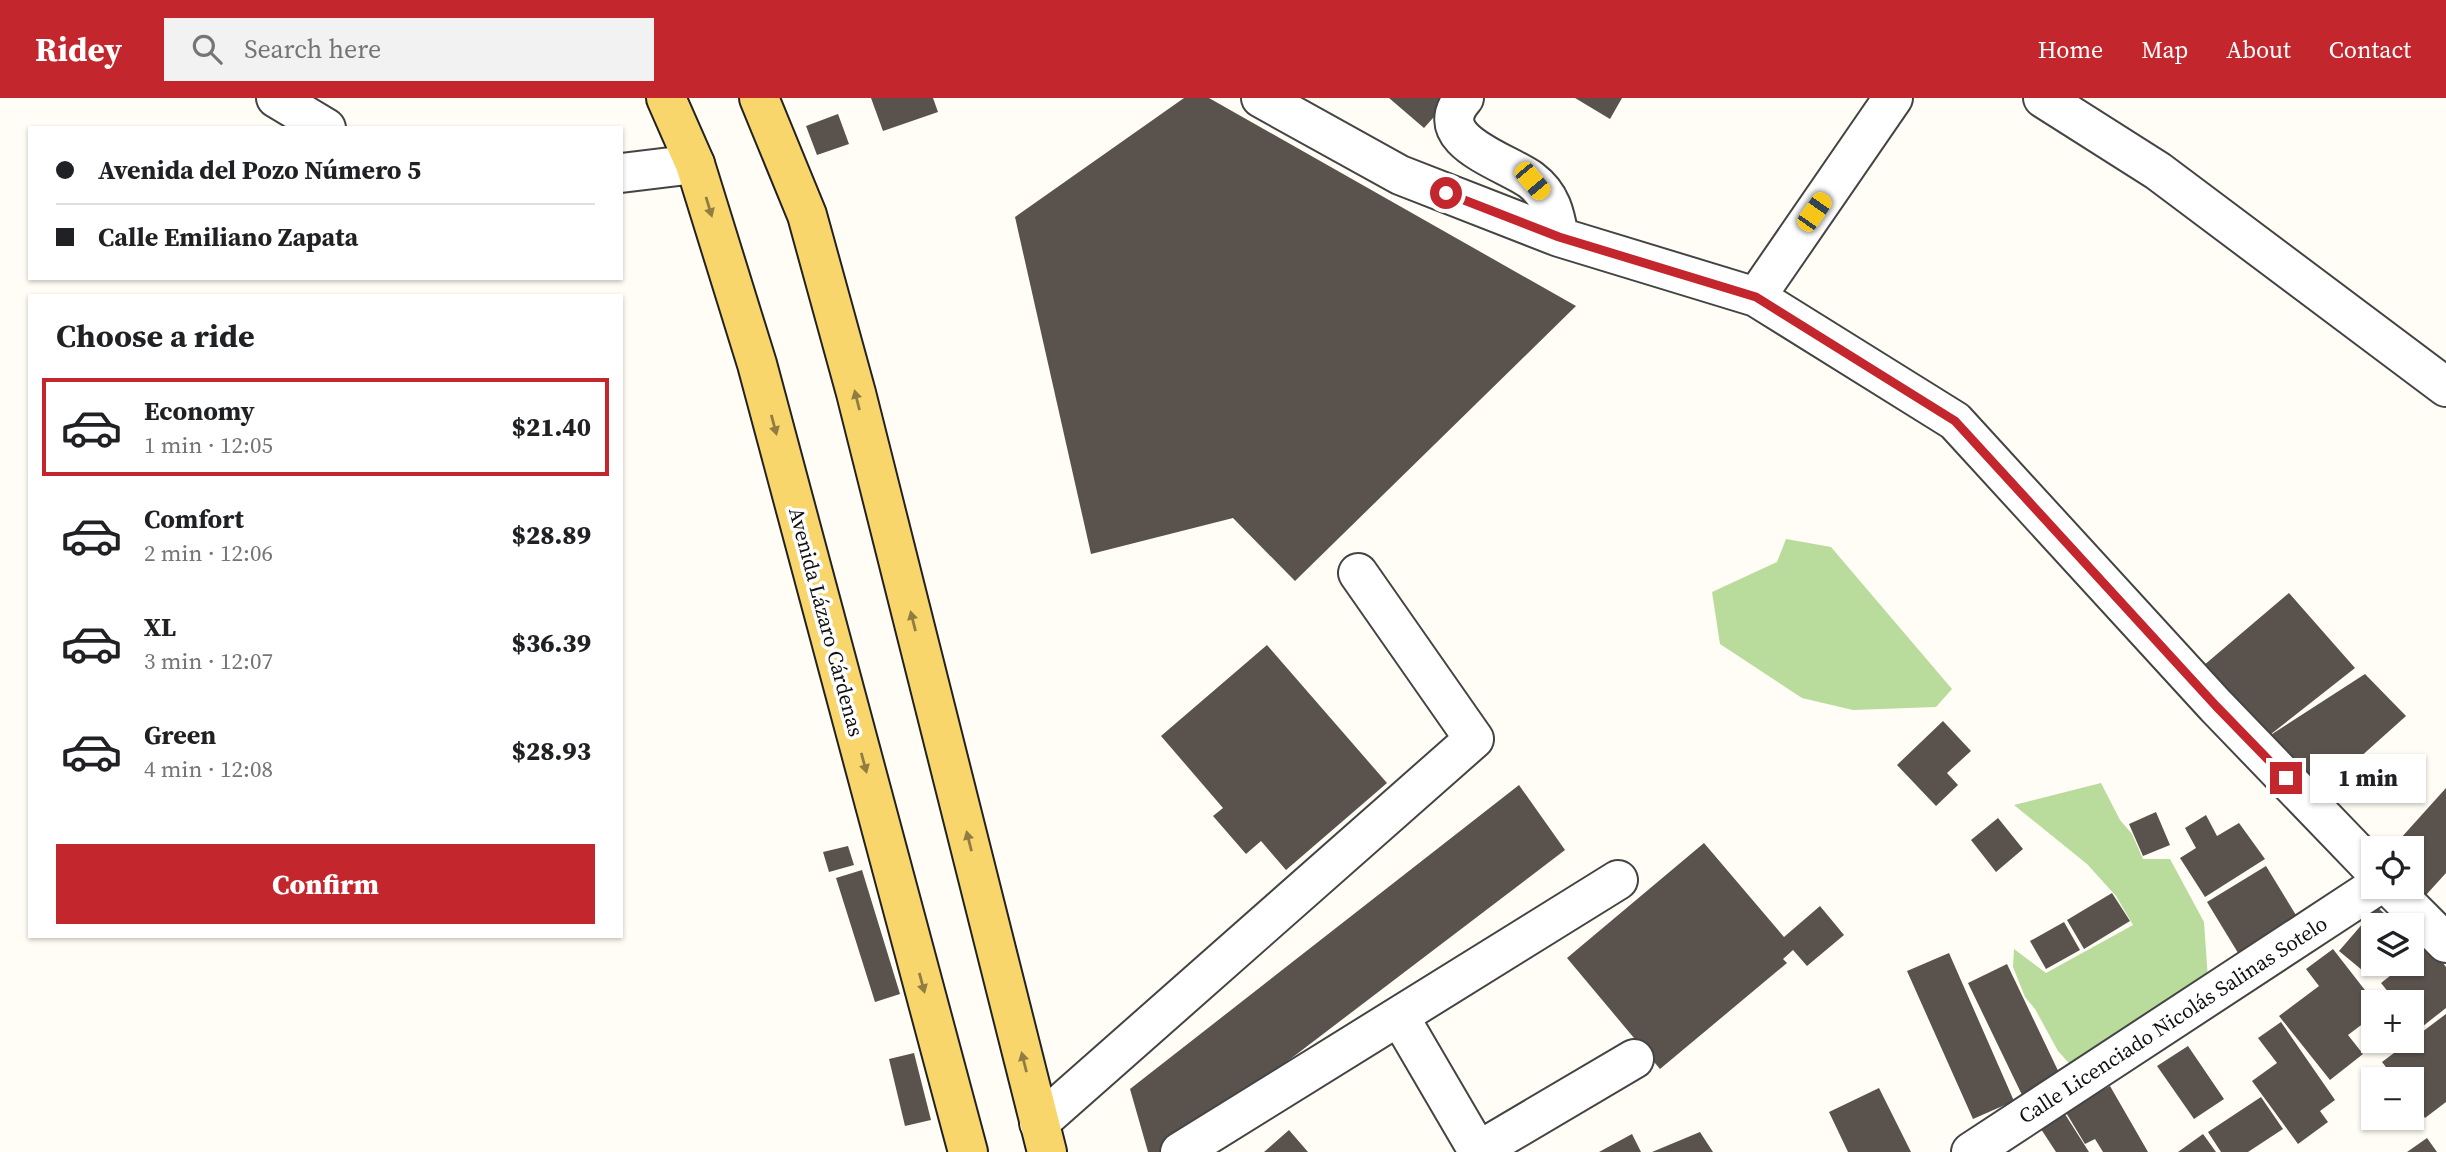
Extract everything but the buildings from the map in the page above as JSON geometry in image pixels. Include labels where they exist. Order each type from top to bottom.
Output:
[{"type":"main road","name":"Avenida Lázaro Cárdenas","points":[[666,98],[695,164],[757,364],[968,1152]]},
{"type":"main road","points":[[759,98],[807,215],[859,407],[1043,1138]]},
{"type":"street","points":[[276,98],[323,126]]},
{"type":"street","points":[[1261,98],[1400,175],[1559,237],[1756,297],[1955,421],[2216,706],[2361,857]]},
{"type":"street","points":[[1464,98],[1456,107],[1454,127],[1465,142],[1532,181],[1554,207],[1559,237]]},
{"type":"street","points":[[1756,297],[1893,98]]},
{"type":"street","points":[[2043,98],[2158,171],[2446,387]]},
{"type":"street","points":[[623,173],[695,164]]},
{"type":"street","points":[[1043,1138],[1474,739],[1358,573]]},
{"type":"street","points":[[1180,1152],[1618,880]]},
{"type":"street","name":"Calle Licenciado Nicolás Salinas Sotelo","points":[[1972,1152],[2361,896]]},
{"type":"street","points":[[2402,899],[2446,943]]},
{"type":"street","points":[[1399,1016],[1478,1151],[1634,1059]]},
{"type":"green space","points":[[1786,539],[1831,547],[1952,689],[1936,707],[1853,710],[1802,698],[1720,644],[1712,592],[1777,562]]},
{"type":"green space","points":[[2101,783],[2120,820],[2132,834],[2143,859],[2170,859],[2204,922],[2208,980],[2078,1073],[2058,1051],[2035,1009],[2025,997],[2013,967],[2014,949],[2046,973],[2133,925],[2116,896],[2087,864],[2014,805]]},
{"type":"route","points":[[1446,193],[1559,237],[1756,297],[1955,421],[2216,706],[2286,778]]}]
